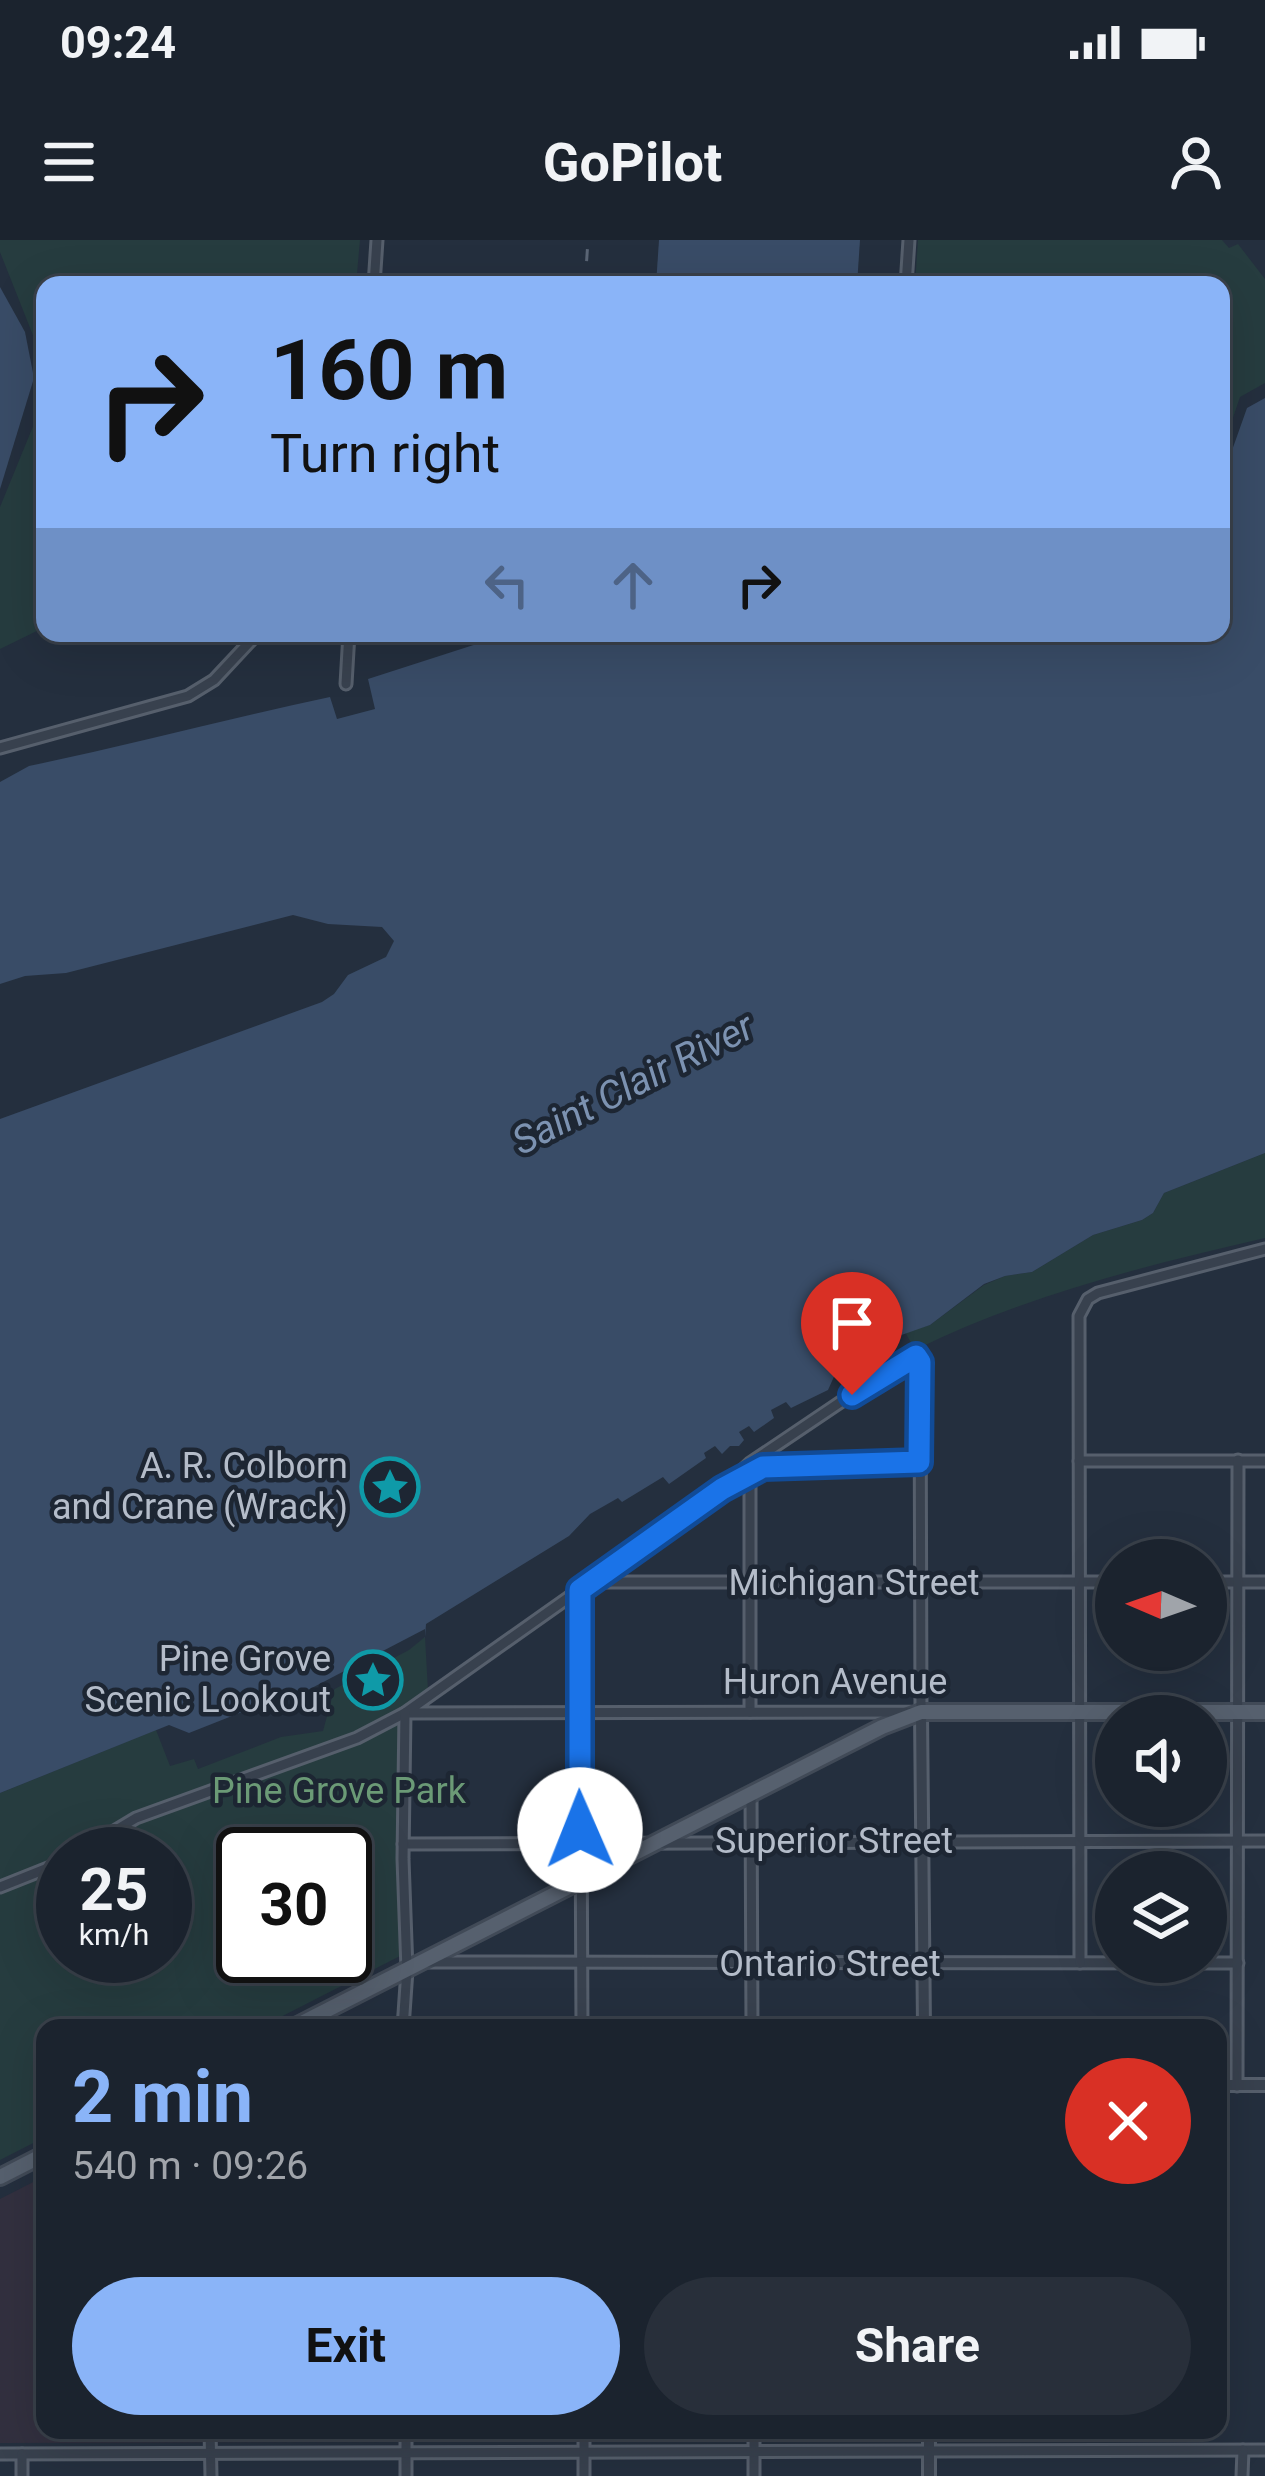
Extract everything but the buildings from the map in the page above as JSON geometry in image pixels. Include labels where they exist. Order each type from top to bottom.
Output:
[{"type":"main road","name":"Huron Avenue","points":[[921,1712],[1265,1712]]},
{"type":"main road","points":[[310,2019],[882,1726],[921,1712]]},
{"type":"main road","points":[[0,2177],[36,2159]]},
{"type":"street","points":[[375,276],[377,240]]},
{"type":"street","points":[[907,276],[909,240]]},
{"type":"street","points":[[0,748],[188,696],[214,680],[250,642]]},
{"type":"street","points":[[346,684],[348,642]]},
{"type":"street","points":[[1080,1963],[1079,1316],[1098,1293],[1265,1249]]},
{"type":"street","points":[[120,1827],[357,1738],[405,1713],[722,1489],[750,1463],[916,1356],[920,1362],[923,2019]]},
{"type":"street","points":[[1238,1460],[1238,2086]]},
{"type":"street","points":[[1078,1461],[1265,1461]]},
{"type":"street","points":[[722,1489],[777,1464],[919,1462]]},
{"type":"street","points":[[749,1712],[750,1477]]},
{"type":"street","name":"Michigan Street","points":[[593,1582],[1095,1582]]},
{"type":"street","points":[[1227,1582],[1265,1582]]},
{"type":"street","points":[[580,1590],[582,2019]]},
{"type":"street","name":"Huron Avenue","points":[[405,1713],[921,1712]]},
{"type":"street","points":[[405,1713],[403,1844],[414,1966],[405,2019]]},
{"type":"street","points":[[751,1793],[752,2019]]},
{"type":"street","name":"Superior Street","points":[[403,1844],[1265,1841]]},
{"type":"street","points":[[0,1888],[36,1873]]},
{"type":"street","name":"Ontario Street","points":[[414,1966],[1238,1963]]},
{"type":"street","points":[[1227,2085],[1265,2085]]},
{"type":"street","points":[[210,2439],[211,2476]]},
{"type":"street","points":[[406,2439],[406,2476]]},
{"type":"street","points":[[584,2439],[584,2476]]},
{"type":"street","points":[[754,2439],[754,2476]]},
{"type":"street","points":[[929,2439],[929,2476]]},
{"type":"street","points":[[1242,2476],[1243,2450]]},
{"type":"street","points":[[0,2454],[1265,2450]]},
{"type":"street","points":[[22,2454],[22,2476]]},
{"type":"shaded area","points":[[36,2181],[36,2439],[394,2442],[0,2443],[0,2199]]},
{"type":"green space","points":[[0,240],[360,240],[357,276],[36,276],[36,343],[0,252]]},
{"type":"green space","points":[[918,240],[1222,240],[1229,248],[1238,244],[1265,279],[1265,383],[1240,397],[1230,426],[1230,276],[916,276]]},
{"type":"green space","points":[[36,419],[36,631],[0,649],[0,507]]},
{"type":"green space","points":[[1265,1153],[1265,1238],[1043,1298],[915,1350],[905,1332],[930,1325],[984,1285],[1032,1272],[1093,1235],[1142,1220],[1153,1213],[1164,1193]]},
{"type":"green space","name":"Pine Grove Park","points":[[425,1637],[428,1691],[401,1709],[400,1956],[372,1970],[372,1827],[216,1827],[216,1983],[347,1983],[277,2019],[36,2019],[36,2142],[0,2160],[0,1793],[156,1730],[170,1766],[194,1759],[198,1769],[281,1737],[323,1731],[335,1687]]},
{"type":"water","points":[[659,240],[860,240],[858,276],[657,276]]},
{"type":"water","points":[[0,287],[25,332],[34,378],[0,489]]},
{"type":"water","name":"Saint Clair River","points":[[1265,398],[1265,1153],[1164,1193],[1153,1213],[1142,1220],[1093,1235],[1032,1272],[984,1284],[930,1325],[890,1339],[885,1349],[881,1344],[875,1347],[874,1358],[854,1368],[849,1362],[837,1370],[828,1390],[791,1408],[786,1402],[771,1410],[774,1418],[754,1432],[749,1426],[739,1432],[744,1440],[739,1446],[730,1446],[722,1454],[715,1446],[669,1484],[663,1477],[622,1502],[618,1498],[590,1514],[569,1536],[426,1624],[425,1637],[408,1648],[294,1704],[290,1693],[189,1733],[169,1725],[0,1793],[0,1119],[322,1002],[348,975],[386,957],[394,941],[382,927],[328,924],[293,915],[66,973],[25,976],[0,984],[0,782],[29,766],[330,697],[337,719],[375,709],[368,679],[483,642],[1230,642],[1230,456],[1247,408]]},
{"type":"pier","points":[[425,1629],[425,1637],[409,1650],[329,1692],[294,1704],[306,1691]]},
{"type":"railway","points":[[586,276],[588,240]]},
{"type":"place","name":"A. R. Colborn and Crane (Wrack)","points":[[390,1487]]},
{"type":"place","name":"Pine Grove Scenic Lookout","points":[[373,1680]]},
{"type":"route","points":[[580,1830],[580,1590],[722,1489],[763,1467],[919,1462],[920,1362],[916,1356],[852,1395]]}]
